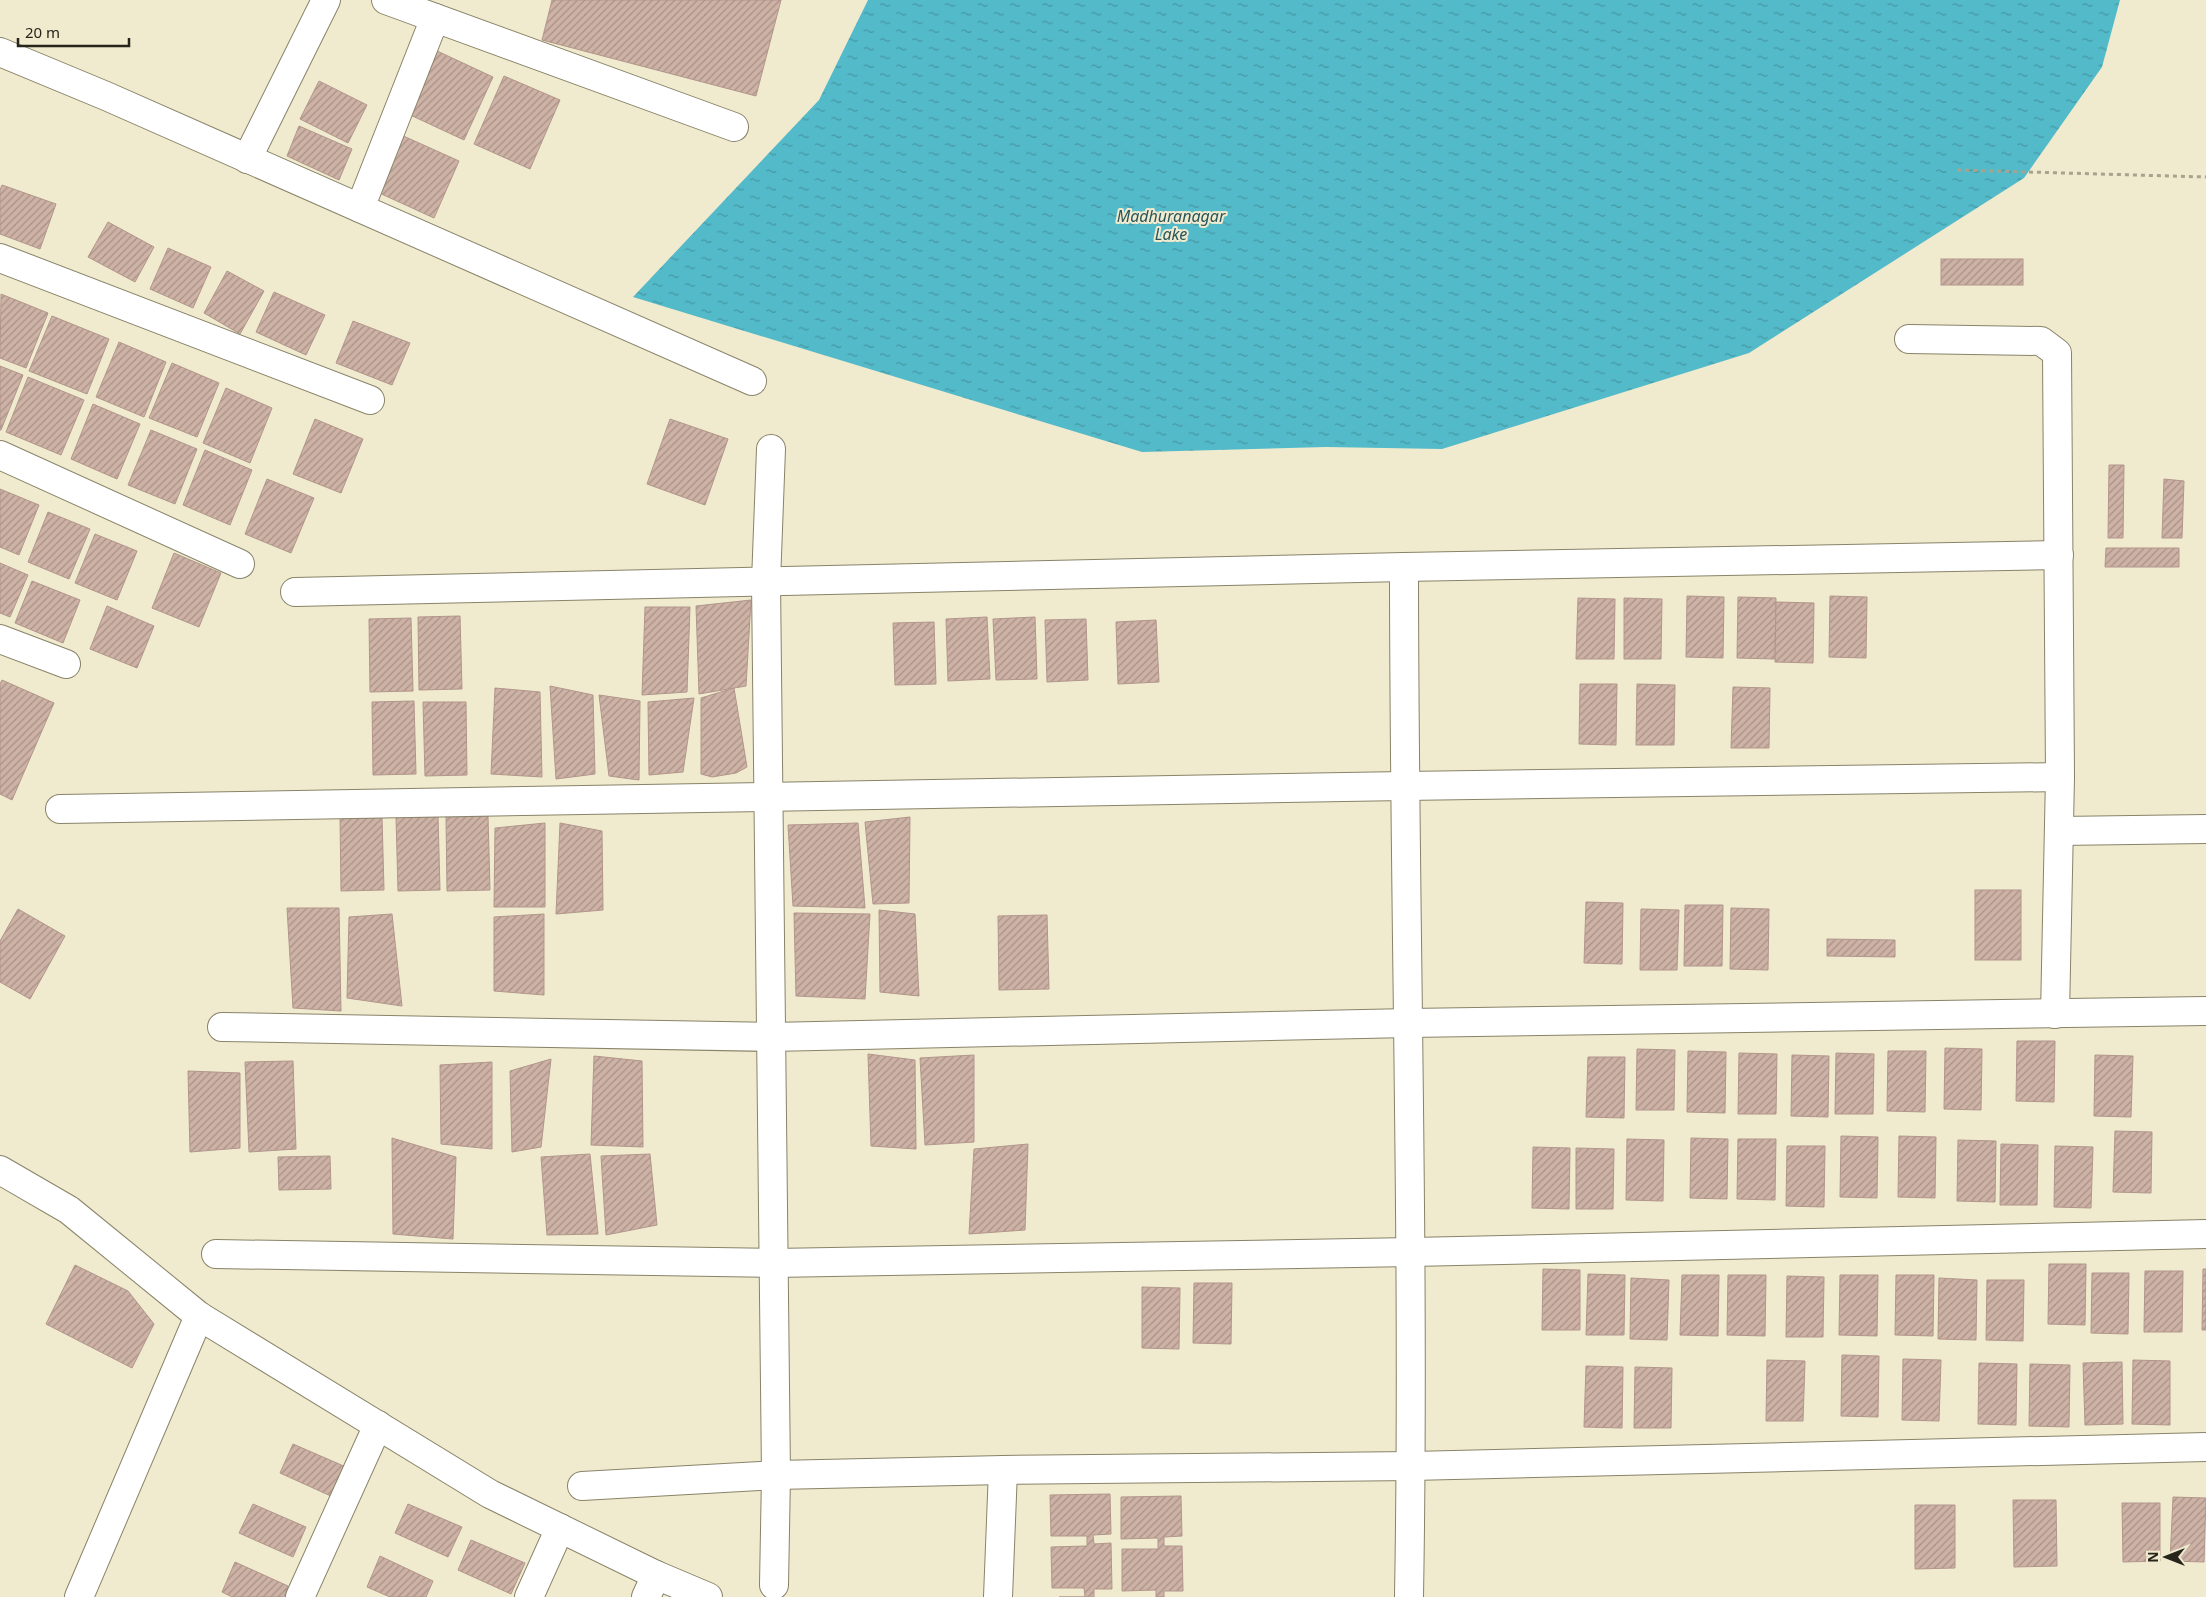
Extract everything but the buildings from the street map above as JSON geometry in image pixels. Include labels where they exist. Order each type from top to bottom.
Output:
[{"type":"street","points":[[247,159],[326,0]]},
{"type":"street","points":[[386,0],[734,127]]},
{"type":"street","points":[[360,208],[435,18]]},
{"type":"street","points":[[0,52],[106,96],[752,381]]},
{"type":"street","points":[[0,258],[370,400]]},
{"type":"street","points":[[1909,340],[2042,341],[2057,353],[2060,777],[2055,1014]]},
{"type":"street","points":[[771,449],[766,582],[776,1475],[774,1585]]},
{"type":"street","points":[[0,454],[240,564]]},
{"type":"street","points":[[295,592],[1404,567],[2059,555]]},
{"type":"street","points":[[1404,567],[1404,786],[1412,1252],[1412,1466],[1409,1597]]},
{"type":"street","points":[[0,639],[66,664]]},
{"type":"street","points":[[60,809],[2060,777]]},
{"type":"street","points":[[2059,831],[2206,829]]},
{"type":"street","points":[[222,1027],[771,1037],[1408,1023],[2206,1011]]},
{"type":"street","points":[[0,1170],[69,1210],[199,1316],[490,1494],[560,1528],[651,1586],[708,1597]]},
{"type":"street","points":[[216,1254],[774,1263],[1412,1252],[2206,1234]]},
{"type":"street","points":[[79,1597],[199,1316]]},
{"type":"street","points":[[300,1597],[378,1425]]},
{"type":"street","points":[[582,1486],[776,1475],[1003,1470],[1412,1466],[2206,1447]]},
{"type":"street","points":[[998,1597],[1003,1470]]},
{"type":"street","points":[[529,1597],[560,1528]]},
{"type":"path","points":[[1957,170],[2206,177]]},
{"type":"water","name":"Madhuranagar Lake","points":[[868,0],[2120,0],[2102,67],[2024,178],[1749,353],[1442,449],[1326,447],[1142,452],[633,297],[819,100]]}]
